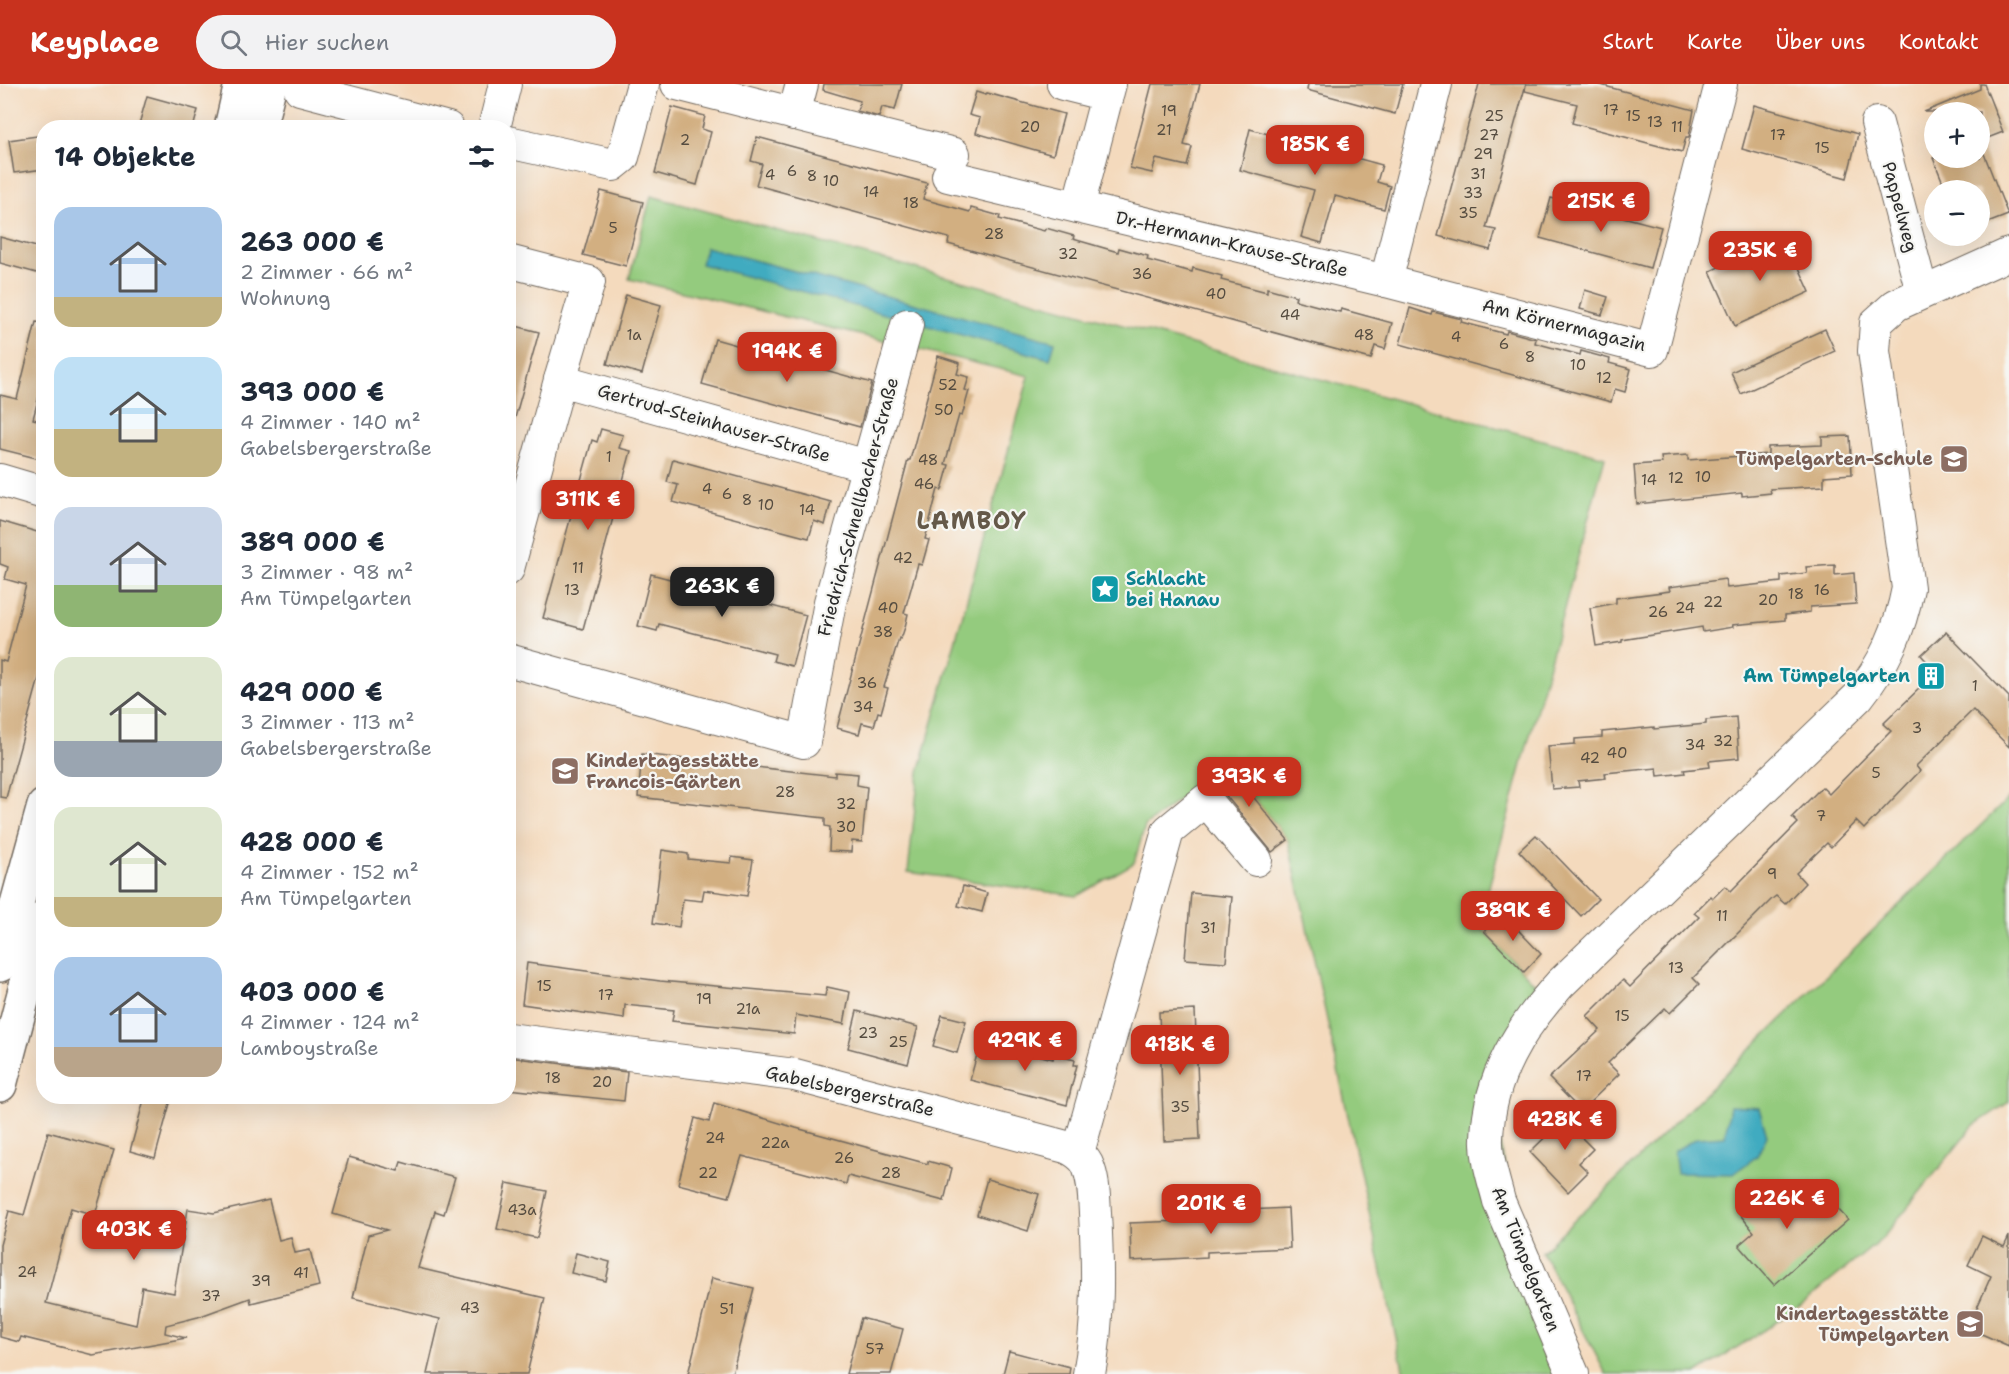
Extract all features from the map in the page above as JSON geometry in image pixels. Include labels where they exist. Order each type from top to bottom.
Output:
[{"type":"main road","points":[[233,120],[241,84]]},
{"type":"main road","points":[[264,120],[285,87]]},
{"type":"main road","points":[[0,1085],[15,948],[36,845]]},
{"type":"main road","points":[[15,948],[36,926]]},
{"type":"street","points":[[496,120],[505,84]]},
{"type":"street","points":[[516,144],[613,165],[623,157],[643,84]]},
{"type":"street","name":"Dr.-Hermann-Krause-Straße","points":[[677,84],[798,99],[951,165],[1078,207],[1386,281]]},
{"type":"street","points":[[1063,84],[1108,90],[1078,207]]},
{"type":"street","points":[[1386,281],[1436,84]]},
{"type":"street","name":"Am Körnermagazin","points":[[1386,281],[1652,350],[1721,84]]},
{"type":"street","points":[[285,87],[416,120]]},
{"type":"street","name":"Pappelweg","points":[[1877,123],[1909,299]]},
{"type":"street","points":[[1909,299],[2009,254]]},
{"type":"street","points":[[516,263],[589,282],[516,540]]},
{"type":"street","name":"Am Tümpelgarten","points":[[1573,1374],[1499,1201],[1487,1138],[1494,1094],[1507,1057],[1537,1009],[1560,984],[1858,697],[1882,665],[1900,624],[1908,588],[1874,351],[1876,323],[1909,299]]},
{"type":"street","name":"Friedrich-Schnellbacher-Straße","points":[[516,662],[804,742],[830,602],[907,325]]},
{"type":"street","name":"Gertrud-Steinhauser-Straße","points":[[560,380],[867,466]]},
{"type":"street","points":[[0,480],[36,491]]},
{"type":"street","points":[[1089,1374],[1094,1338],[1097,1262],[1090,1171],[1086,1161],[1078,1153],[1168,831],[1206,800],[1256,860]]},
{"type":"street","name":"Gabelsbergerstraße","points":[[516,1040],[795,1075],[1066,1147],[1078,1153]]},
{"type":"green space","points":[[651,196],[1605,457],[1480,920],[1484,931],[1541,990],[1485,1083],[1556,1374],[1404,1374],[1288,840],[1226,763],[1145,826],[1134,863],[1077,896],[908,872],[919,772],[1029,376],[629,279]]},
{"type":"green space","points":[[2009,798],[2009,1102],[1973,1126],[1882,1239],[1795,1310],[1696,1374],[1606,1374],[1542,1252]]},
{"type":"water","points":[[706,247],[1055,342],[1050,359],[701,264]]},
{"type":"water","points":[[1730,1106],[1759,1108],[1767,1136],[1757,1156],[1733,1174],[1677,1173],[1674,1151],[1697,1138],[1725,1136]]},
{"type":"building","points":[[824,84],[902,84],[895,110],[882,107],[879,117],[857,111],[860,101],[823,90]]},
{"type":"building","points":[[1152,84],[1200,84],[1184,145],[1192,147],[1187,166],[1156,159],[1152,173],[1130,168]]},
{"type":"building","points":[[1308,84],[1403,84],[1395,114],[1307,90]]},
{"type":"building","points":[[1479,84],[1526,84],[1486,228],[1496,230],[1490,250],[1438,236]]},
{"type":"building","points":[[1526,84],[1597,84],[1694,110],[1689,137],[1686,137],[1682,152],[1572,123],[1577,104],[1525,91]]},
{"type":"building","points":[[1980,84],[1984,84],[2003,132],[1990,137],[1990,102],[1948,102],[1980,89]]},
{"type":"building","points":[[976,92],[1064,114],[1053,155],[976,133],[980,118],[969,115]]},
{"type":"building","points":[[147,96],[198,110],[195,120],[140,120]]},
{"type":"building","points":[[1754,105],[1858,134],[1847,178],[1742,149]]},
{"type":"building","points":[[672,107],[705,116],[702,129],[711,132],[697,185],[655,173]]},
{"type":"building","points":[[1250,129],[1382,165],[1377,182],[1390,186],[1384,209],[1335,196],[1322,243],[1301,237],[1314,190],[1240,170]]},
{"type":"building","points":[[36,136],[36,170],[14,173],[9,140]]},
{"type":"building","points":[[757,137],[927,183],[923,199],[970,212],[971,208],[1000,216],[999,219],[1074,236],[1073,239],[1118,252],[1119,248],[1148,256],[1147,260],[1192,272],[1193,268],[1222,276],[1221,280],[1267,292],[1267,288],[1296,296],[1295,300],[1340,312],[1341,309],[1392,323],[1385,349],[1375,346],[1371,359],[948,244],[949,238],[756,185],[762,164],[751,161]]},
{"type":"building","points":[[1937,168],[1990,168],[2008,215],[1990,222],[1990,180],[1942,180]]},
{"type":"building","points":[[601,191],[643,202],[626,266],[583,255]]},
{"type":"building","points":[[1551,198],[1661,227],[1650,268],[1540,238]]},
{"type":"building","points":[[0,237],[36,247],[36,273],[0,263]]},
{"type":"building","points":[[1785,237],[1810,292],[1735,326],[1710,271]]},
{"type":"building","points":[[1585,290],[1608,297],[1602,315],[1580,309]]},
{"type":"building","points":[[626,295],[661,305],[642,374],[607,364]]},
{"type":"building","points":[[1410,308],[1432,315],[1433,312],[1462,319],[1461,322],[1506,334],[1507,331],[1536,339],[1535,343],[1580,355],[1581,351],[1610,359],[1609,363],[1631,369],[1625,392],[1615,389],[1611,402],[1400,344]]},
{"type":"building","points":[[36,322],[36,407],[33,419],[36,420],[36,458],[0,449],[0,395],[17,399]]},
{"type":"building","points":[[516,326],[539,332],[516,414]]},
{"type":"building","points":[[1825,329],[1835,351],[1741,394],[1731,372]]},
{"type":"building","points":[[715,339],[872,383],[860,427],[702,384]]},
{"type":"building","points":[[938,356],[960,363],[957,374],[969,377],[965,390],[969,391],[962,416],[959,415],[945,464],[949,465],[942,490],[938,489],[925,539],[929,540],[922,565],[918,564],[904,613],[908,614],[884,687],[888,688],[881,713],[878,712],[874,726],[862,723],[859,734],[837,728]]},
{"type":"building","points":[[601,429],[623,435],[619,448],[631,451],[583,629],[543,618],[592,440],[597,442]]},
{"type":"building","points":[[1850,436],[1852,474],[1824,476],[1824,486],[1770,489],[1771,493],[1742,496],[1742,493],[1637,504],[1634,465],[1662,463],[1661,457],[1688,455],[1688,460],[1768,454],[1768,447],[1822,445],[1822,437]]},
{"type":"building","points":[[673,459],[831,502],[825,525],[814,521],[809,538],[673,502],[678,485],[667,482]]},
{"type":"building","points":[[0,521],[36,532],[36,689],[6,798],[0,797],[0,660],[6,662],[26,585],[5,579],[8,567],[0,564]]},
{"type":"building","points":[[1835,565],[1835,575],[1854,573],[1856,604],[1810,607],[1810,612],[1785,615],[1785,620],[1732,625],[1733,627],[1703,632],[1702,627],[1596,646],[1590,608],[1616,603],[1616,598],[1670,591],[1669,587],[1725,579],[1727,588],[1781,582],[1781,576],[1807,573],[1806,567]]},
{"type":"building","points":[[651,574],[806,615],[792,666],[773,661],[775,654],[659,624],[657,631],[638,626]]},
{"type":"building","points":[[1946,632],[2009,697],[2009,747],[1973,710],[1916,766],[1920,771],[1864,829],[1856,821],[1831,847],[1827,843],[1796,873],[1805,883],[1785,904],[1776,896],[1772,899],[1693,978],[1699,984],[1670,1013],[1665,1008],[1608,1063],[1619,1074],[1581,1111],[1549,1078],[1600,1030],[1587,1016],[1623,980],[1630,987],[1699,917],[1694,913],[1711,896],[1713,898],[1725,886],[1731,891],[1798,823],[1792,817],[1822,787],[1829,794],[1891,731],[1883,724],[1926,682],[1921,677],[1932,667],[1921,655]]},
{"type":"building","points":[[1736,717],[1739,758],[1709,761],[1710,767],[1684,770],[1685,773],[1658,776],[1657,768],[1605,773],[1606,778],[1578,781],[1579,787],[1552,789],[1548,746],[1575,744],[1575,739],[1602,737],[1602,732],[1706,724],[1706,720]]},
{"type":"building","points":[[642,754],[835,776],[835,772],[858,774],[857,785],[867,787],[862,842],[852,841],[851,852],[829,851],[830,827],[825,826],[825,818],[638,797]]},
{"type":"building","points":[[1226,763],[1288,840],[1272,852],[1210,776]]},
{"type":"building","points":[[1536,835],[1598,899],[1581,916],[1519,851]]},
{"type":"building","points":[[662,850],[688,854],[688,859],[731,863],[732,857],[753,860],[747,896],[704,890],[702,901],[683,899],[679,927],[653,923]]},
{"type":"building","points":[[963,886],[987,893],[982,912],[958,906]]},
{"type":"building","points":[[1191,893],[1232,897],[1226,962],[1185,959]]},
{"type":"building","points":[[1502,913],[1541,954],[1524,972],[1484,931]]},
{"type":"building","points":[[527,963],[660,981],[825,996],[827,987],[850,992],[844,1024],[796,1015],[794,1034],[672,1021],[674,1010],[625,1005],[624,1019],[522,1004]]},
{"type":"building","points":[[1195,1010],[1200,1139],[1164,1141],[1159,1012]]},
{"type":"building","points":[[857,1011],[918,1027],[908,1064],[848,1048]]},
{"type":"building","points":[[942,1015],[966,1021],[957,1053],[933,1046]]},
{"type":"building","points":[[981,1040],[1053,1059],[1054,1055],[1075,1060],[1074,1065],[1077,1065],[1067,1105],[970,1080]]},
{"type":"building","points":[[516,1058],[627,1072],[624,1101],[516,1090]]},
{"type":"building","points":[[714,1103],[796,1128],[928,1164],[928,1161],[952,1168],[944,1201],[848,1176],[846,1184],[742,1156],[729,1197],[678,1184],[695,1118],[709,1122]]},
{"type":"building","points":[[143,1104],[170,1104],[155,1158],[130,1151]]},
{"type":"building","points":[[1572,1111],[1590,1128],[1581,1137],[1593,1149],[1579,1163],[1588,1172],[1568,1192],[1530,1152]]},
{"type":"building","points":[[48,1132],[114,1150],[95,1215],[71,1208],[46,1303],[136,1325],[142,1287],[174,1293],[188,1209],[214,1213],[269,1200],[279,1240],[291,1237],[295,1253],[310,1250],[319,1286],[251,1303],[250,1298],[198,1317],[166,1325],[165,1333],[186,1338],[93,1355],[21,1337],[19,1342],[0,1337],[0,1245],[9,1211],[24,1215]]},
{"type":"building","points":[[349,1157],[398,1171],[401,1162],[455,1177],[444,1214],[435,1211],[418,1268],[545,1298],[527,1374],[427,1374],[440,1319],[353,1298],[368,1235],[387,1230],[333,1214]]},
{"type":"building","points":[[987,1179],[1039,1194],[1028,1231],[977,1215]]},
{"type":"building","points":[[507,1183],[547,1191],[537,1238],[497,1229]]},
{"type":"building","points":[[1806,1187],[1819,1202],[1826,1196],[1848,1220],[1774,1285],[1739,1245],[1754,1232],[1738,1212],[1767,1188],[1774,1197],[1779,1192],[1788,1203]]},
{"type":"building","points":[[1288,1208],[1290,1248],[1207,1252],[1207,1257],[1131,1261],[1130,1223],[1205,1220],[1205,1212]]},
{"type":"building","points":[[1982,1236],[2004,1247],[2009,1236],[2009,1346],[1968,1328],[1991,1276],[1968,1265]]},
{"type":"building","points":[[576,1253],[610,1262],[606,1281],[571,1273]]},
{"type":"building","points":[[712,1278],[754,1288],[732,1374],[688,1374]]},
{"type":"building","points":[[861,1318],[903,1329],[891,1374],[846,1374]]},
{"type":"building","points":[[1009,1351],[1070,1367],[1069,1374],[1003,1374]]},
{"type":"place","name":"Tümpelgarten-Schule","points":[[1954,459]]},
{"type":"place","name":"Schlacht bei Hanau","points":[[1105,589]]},
{"type":"place","name":"Am Tümpelgarten","points":[[1931,676]]},
{"type":"place","name":"Kindertagesstätte Francois-Gärten","points":[[565,771]]},
{"type":"place","name":"Kindertagesstätte Tümpelgarten","points":[[1970,1324]]},
{"type":"district","name":"LAMBOY","points":[[972,521]]}]
